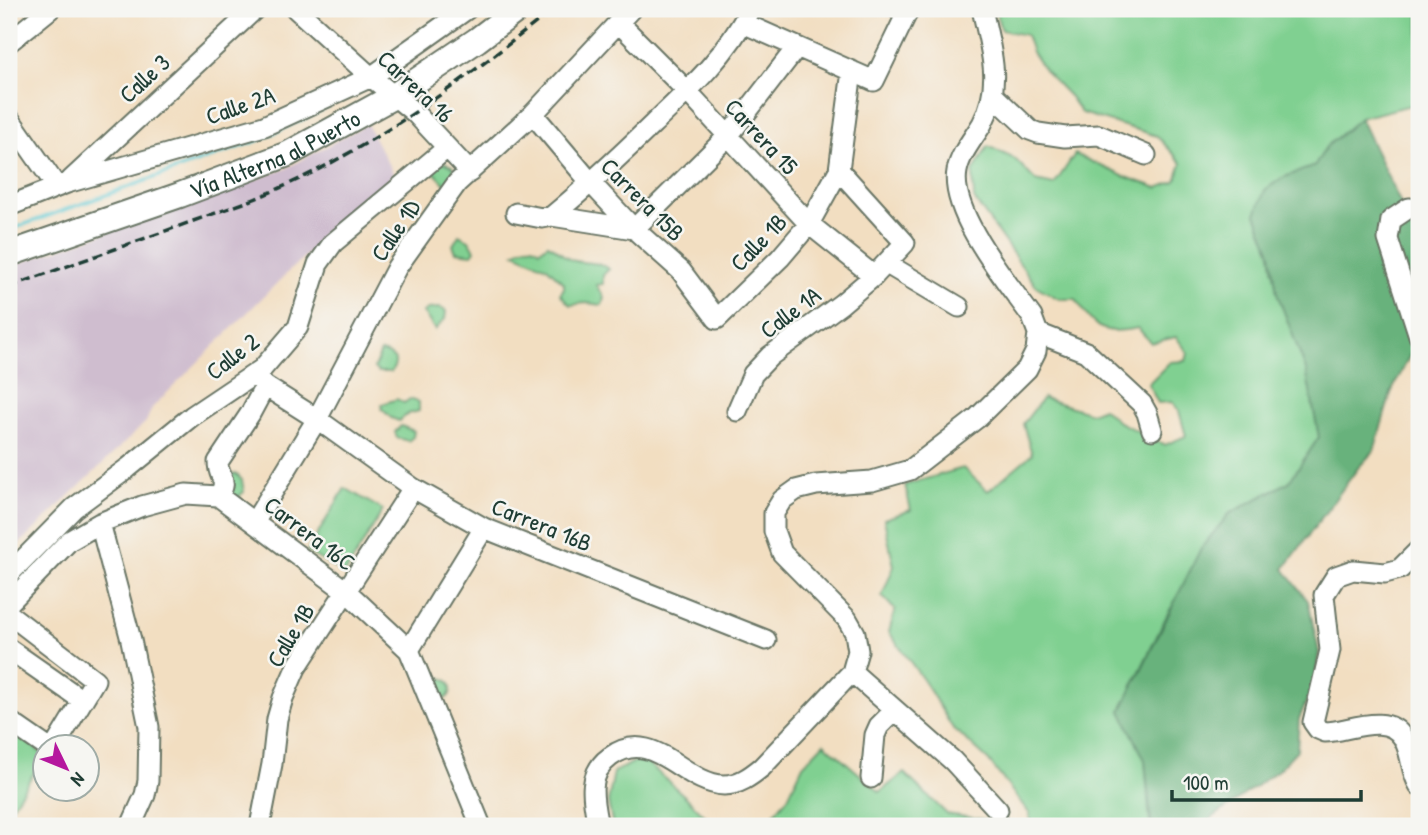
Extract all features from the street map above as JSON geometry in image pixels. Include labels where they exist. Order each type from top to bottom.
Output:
[{"type":"main road","name":"Vía Alterna al Puerto","points":[[9,254],[180,195],[288,154],[381,85],[477,40],[518,9]]},
{"type":"street","points":[[9,42],[50,9]]},
{"type":"street","name":"Calle 3","points":[[62,185],[255,9]]},
{"type":"street","name":"Carrera 16","points":[[296,9],[415,113],[470,172]]},
{"type":"street","name":"Calle 2A","points":[[9,206],[62,185],[264,127],[381,85],[467,9]]},
{"type":"street","points":[[598,826],[592,795],[594,778],[601,763],[621,749],[638,747],[665,756],[709,783],[726,785],[745,780],[762,767],[852,673],[858,651],[855,633],[847,619],[782,553],[774,531],[774,513],[782,500],[796,490],[816,485],[872,481],[910,470],[976,419],[1027,369],[1036,351],[1038,333],[1032,317],[972,230],[958,196],[957,172],[965,150],[990,108],[993,95],[995,70],[982,9]]},
{"type":"street","points":[[552,216],[591,183],[687,91],[714,63],[746,16],[797,47],[874,81],[902,11]]},
{"type":"street","name":"Carrera 15","points":[[625,16],[687,91],[809,224],[881,270]]},
{"type":"street","name":"Calle 1D","points":[[255,521],[317,419],[397,267],[457,183],[533,114],[625,16]]},
{"type":"street","points":[[516,213],[634,229],[729,135],[797,47]]},
{"type":"street","name":"Calle 1B","points":[[718,319],[780,258],[809,224],[839,170],[852,71]]},
{"type":"street","points":[[993,95],[1038,133],[1059,137],[1098,135],[1146,155]]},
{"type":"street","name":"Carrera 15B","points":[[533,114],[634,229],[681,271],[718,319]]},
{"type":"street","points":[[9,118],[62,185]]},
{"type":"street","name":"Calle 2","points":[[9,574],[74,508],[192,416],[260,380],[262,369],[298,327],[318,264],[332,243],[447,148]]},
{"type":"street","name":"Calle 1A","points":[[737,411],[753,374],[770,356],[881,270],[905,243],[839,170]]},
{"type":"street","points":[[1419,209],[1409,208],[1391,220],[1388,239],[1419,335]]},
{"type":"street","points":[[881,270],[959,307]]},
{"type":"street","points":[[1038,333],[1086,352],[1142,404],[1152,430]]},
{"type":"street","points":[[9,603],[69,541],[100,523],[142,506],[186,494],[218,496],[224,484],[218,462],[250,414],[260,380]]},
{"type":"street","name":"Carrera 16B","points":[[260,380],[413,488],[484,528],[766,640]]},
{"type":"street","name":"Calle 1B","points":[[260,826],[272,764],[277,719],[296,668],[413,488]]},
{"type":"street","name":"Carrera 16C","points":[[218,496],[346,591],[409,650],[481,826]]},
{"type":"street","points":[[100,523],[131,640],[149,727],[148,781],[145,795],[131,826]]},
{"type":"street","points":[[409,650],[484,528]]},
{"type":"street","points":[[1419,550],[1400,569],[1385,573],[1353,570],[1336,576],[1324,595],[1330,650],[1313,722],[1318,729],[1325,732],[1371,723],[1394,729],[1403,738],[1419,785]]},
{"type":"street","points":[[9,614],[94,680],[62,734]]},
{"type":"street","points":[[9,649],[82,700]]},
{"type":"street","points":[[852,673],[953,761],[998,810]]},
{"type":"street","points":[[872,778],[875,735],[879,726],[895,710]]},
{"type":"street","points":[[9,721],[32,736]]},
{"type":"shaded area","points":[[367,124],[394,175],[292,268],[152,408],[146,422],[9,554],[9,267],[285,169]]},
{"type":"green space","points":[[995,9],[1419,9],[1419,103],[1360,118],[1326,147],[1315,166],[1282,178],[1256,214],[1271,253],[1277,293],[1306,370],[1319,437],[1289,482],[1229,514],[1168,613],[1121,710],[1145,760],[1150,826],[1032,826],[1029,813],[988,760],[952,727],[889,632],[895,610],[882,596],[894,566],[884,519],[911,510],[905,485],[963,468],[988,491],[1032,454],[1023,424],[1043,398],[1091,413],[1103,408],[1117,421],[1165,445],[1186,436],[1179,411],[1172,402],[1158,403],[1148,384],[1170,362],[1186,361],[1188,353],[1176,337],[1151,343],[1138,328],[1116,331],[1101,328],[1094,324],[1076,299],[1059,299],[1036,286],[974,199],[973,172],[988,146],[1015,159],[1036,181],[1054,185],[1075,154],[1123,176],[1158,188],[1176,181],[1182,163],[1157,136],[1081,113],[1045,71],[1032,52],[1026,35],[1001,30]]},
{"type":"green space","points":[[1360,118],[1419,242],[1419,288],[1397,310],[1417,341],[1391,393],[1374,451],[1358,468],[1284,569],[1308,601],[1319,652],[1315,681],[1299,719],[1297,750],[1278,770],[1201,826],[1159,826],[1151,822],[1145,760],[1121,711],[1201,548],[1229,514],[1289,482],[1319,437],[1306,370],[1277,293],[1271,253],[1256,214],[1265,190],[1282,178],[1315,166],[1326,147]]},
{"type":"green space","points":[[444,162],[452,166],[456,173],[448,187],[429,167]]},
{"type":"green space","points":[[459,235],[469,240],[475,250],[472,254],[456,252],[453,245]]},
{"type":"green space","points":[[548,244],[571,260],[598,264],[609,269],[603,275],[603,284],[596,285],[604,297],[602,305],[570,305],[560,294],[564,283],[547,267],[515,253],[527,246],[540,250]]},
{"type":"green space","points":[[440,308],[446,311],[445,319],[435,330],[423,312]]},
{"type":"green space","points":[[381,352],[395,361],[391,372],[378,372],[374,368]]},
{"type":"green space","points":[[397,399],[404,403],[410,399],[419,402],[419,411],[408,414],[399,421],[391,418],[382,409],[382,404]]},
{"type":"green space","points":[[401,426],[414,431],[413,437],[408,441],[397,438],[395,432]]},
{"type":"green space","points":[[230,474],[236,474],[242,480],[244,492],[240,495],[240,502],[228,495]]},
{"type":"green space","points":[[345,488],[383,510],[345,574],[307,552]]},
{"type":"green space","points":[[440,678],[448,681],[451,689],[448,697],[440,700],[432,697],[429,689],[432,681]]},
{"type":"green space","points":[[9,727],[32,746],[32,776],[9,811]]},
{"type":"green space","points":[[824,743],[880,792],[904,773],[947,814],[1027,826],[764,826],[788,797],[803,765]]},
{"type":"green space","points":[[642,758],[715,826],[613,826],[608,802],[614,772]]},
{"type":"waterway","points":[[9,230],[259,140],[330,106]]},
{"type":"railway","points":[[9,287],[252,200],[333,162],[372,140],[446,91],[553,9]]}]
